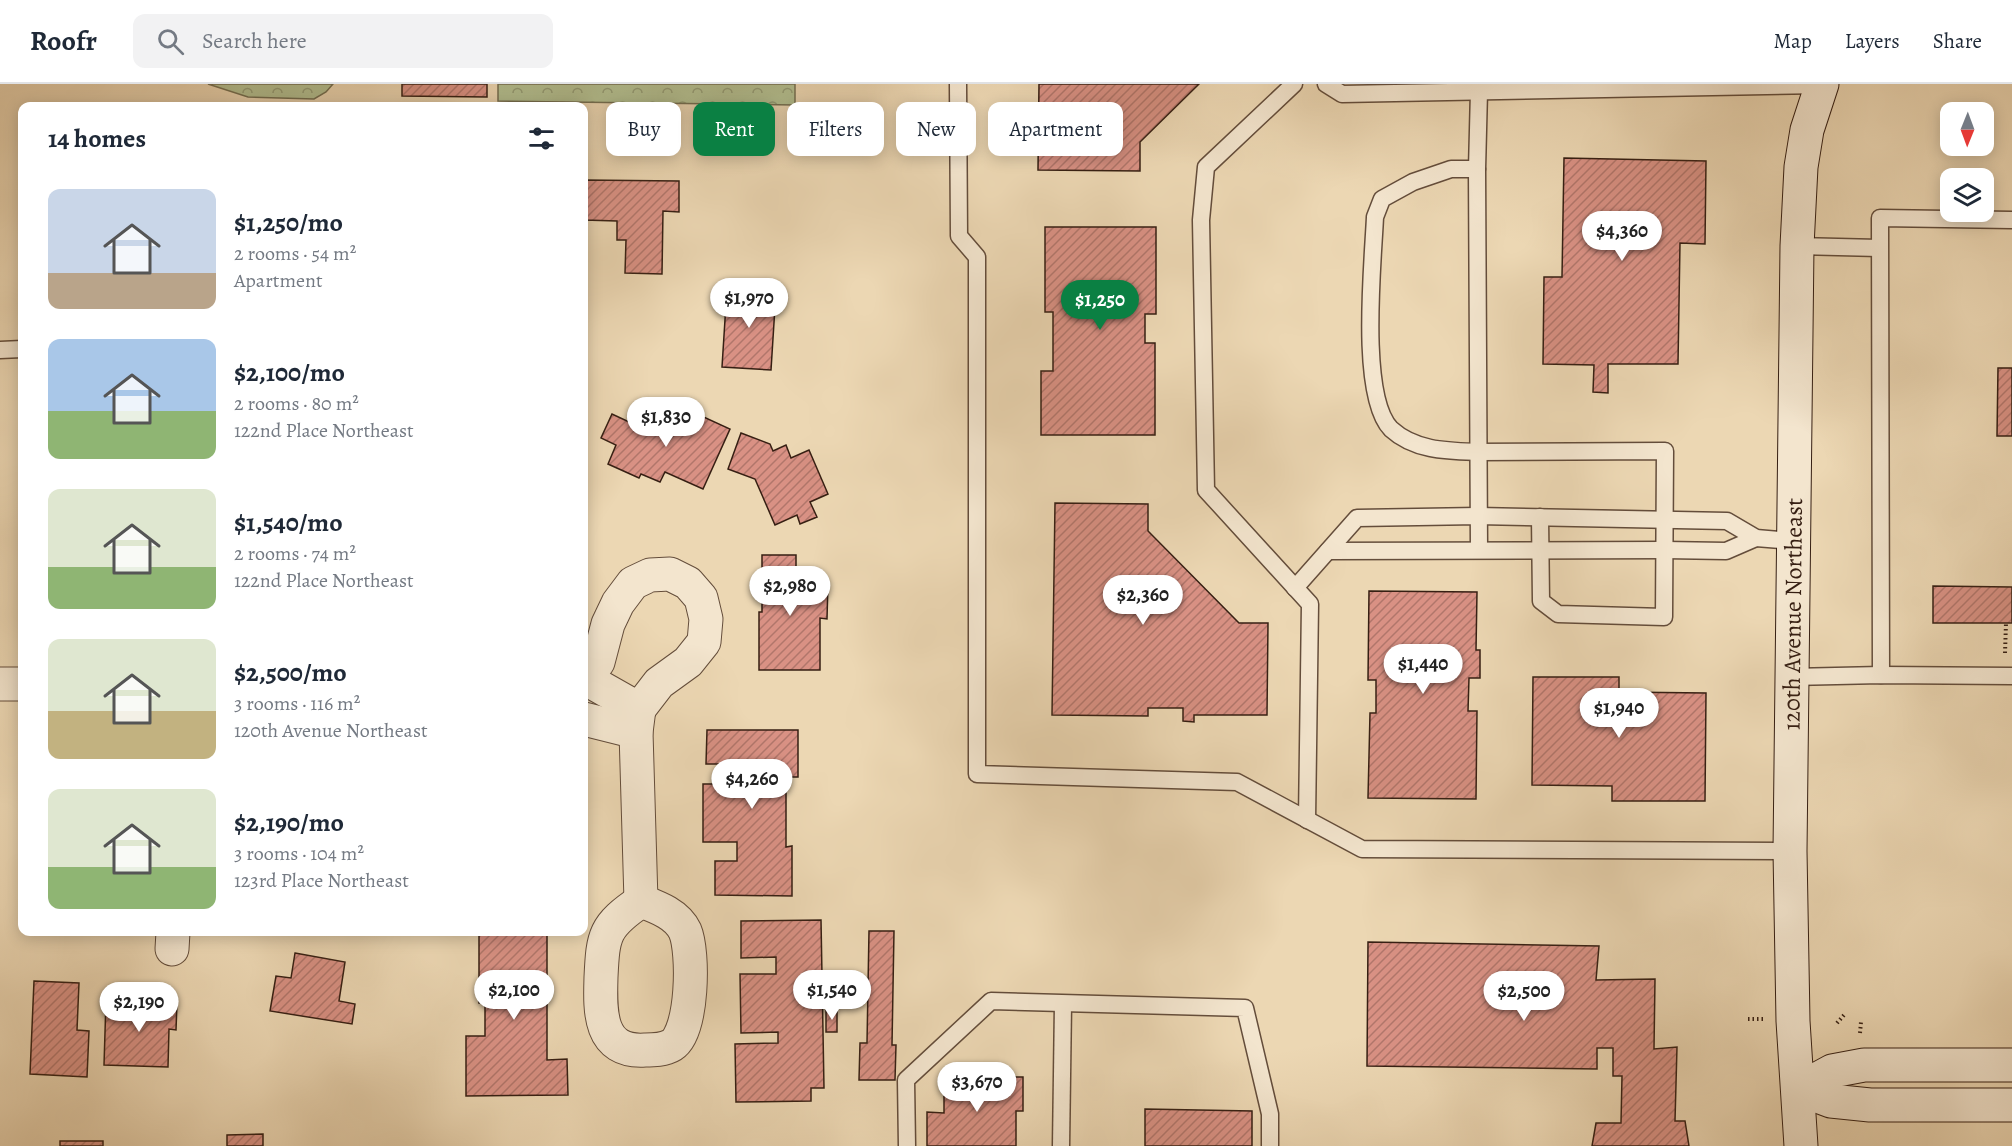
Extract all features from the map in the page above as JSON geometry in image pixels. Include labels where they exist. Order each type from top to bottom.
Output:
[{"type":"street","name":"120th Avenue Northeast","points":[[1801,1146],[1793,1021],[1790,851],[1797,246],[1801,167],[1807,130],[1822,84]]},
{"type":"street","points":[[588,676],[598,662],[608,624],[618,603],[633,583],[650,575],[670,574],[688,583],[701,598],[706,619],[704,642],[688,662],[659,683],[637,720],[640,901]]},
{"type":"street","points":[[588,682],[637,720]]},
{"type":"street","points":[[0,684],[18,684]]},
{"type":"street","points":[[588,719],[637,720]]},
{"type":"street","points":[[1799,1089],[1832,1071],[1864,1065],[2012,1065]]},
{"type":"street","points":[[1799,1089],[1831,1101],[1870,1105],[2012,1105]]},
{"type":"lane","points":[[958,84],[959,236],[977,257],[977,774],[1237,782],[1362,849],[1790,851]]},
{"type":"lane","points":[[1294,84],[1206,167],[1200,220],[1206,490],[1310,604],[1307,819]]},
{"type":"lane","points":[[1326,84],[1342,94],[1822,84]]},
{"type":"lane","points":[[1479,91],[1477,169],[1479,550]]},
{"type":"lane","points":[[1477,169],[1451,169],[1413,182],[1382,199],[1375,217],[1369,334],[1377,400],[1390,428],[1406,439],[1427,448],[1478,452],[1665,452],[1664,617],[1558,614],[1540,601],[1540,517]]},
{"type":"lane","points":[[1881,675],[1880,218],[2012,220]]},
{"type":"lane","points":[[1797,246],[1880,248]]},
{"type":"lane","points":[[0,350],[18,348]]},
{"type":"lane","points":[[1295,588],[1357,518],[1479,516],[1727,521],[1756,538],[1793,542]]},
{"type":"lane","points":[[1328,551],[1726,551],[1756,538]]},
{"type":"lane","points":[[1791,677],[2012,676]]},
{"type":"lane","points":[[907,1146],[906,1080],[991,1001],[1245,1008],[1270,1114],[1270,1146]]},
{"type":"lane","points":[[1061,1146],[1063,1004]]},
{"type":"path","points":[[2005,657],[2006,623]]},
{"type":"path","points":[[1837,1023],[1844,1015]]},
{"type":"path","points":[[1860,1034],[1861,1022]]},
{"type":"green space","points":[[208,84],[333,84],[326,92],[314,99],[248,97]]},
{"type":"green space","points":[[498,84],[795,84],[795,102],[787,102],[787,105],[775,105],[775,102],[498,101]]},
{"type":"building","points":[[402,84],[487,84],[487,97],[402,96]]},
{"type":"building","points":[[1039,84],[1199,84],[1140,142],[1140,171],[1038,170],[1038,156],[1123,156],[1123,102],[1039,102]]},
{"type":"building","points":[[1564,158],[1706,161],[1705,244],[1680,243],[1678,364],[1608,364],[1608,393],[1593,392],[1594,365],[1543,364],[1544,277],[1562,277]]},
{"type":"building","points":[[588,180],[679,181],[679,212],[663,211],[662,274],[625,273],[626,240],[617,240],[617,221],[588,220]]},
{"type":"building","points":[[1045,227],[1156,227],[1156,314],[1145,314],[1145,343],[1155,343],[1155,435],[1041,435],[1041,371],[1053,371],[1053,312],[1045,312]]},
{"type":"building","points":[[727,288],[776,291],[771,370],[722,367]]},
{"type":"building","points":[[1998,368],[2012,368],[2012,436],[1997,436]]},
{"type":"building","points":[[649,412],[688,429],[695,413],[730,429],[703,489],[665,472],[660,482],[641,474],[639,478],[608,464],[616,445],[601,438],[612,414],[642,428]]},
{"type":"building","points":[[741,433],[770,444],[773,451],[786,445],[791,458],[809,450],[828,494],[810,502],[817,517],[800,524],[797,515],[775,525],[755,479],[728,469]]},
{"type":"building","points":[[1055,503],[1148,504],[1148,531],[1239,623],[1268,623],[1267,715],[1194,715],[1194,722],[1183,721],[1183,708],[1148,708],[1148,716],[1052,715]]},
{"type":"building","points":[[762,555],[796,555],[796,582],[828,582],[827,619],[820,618],[820,670],[759,670]]},
{"type":"building","points":[[1933,586],[2012,587],[2012,623],[1933,623]]},
{"type":"building","points":[[1369,591],[1477,592],[1476,650],[1480,650],[1480,678],[1469,678],[1468,711],[1477,711],[1476,799],[1368,798],[1370,713],[1376,713],[1376,680],[1368,680]]},
{"type":"building","points":[[1533,677],[1619,677],[1619,692],[1706,693],[1705,801],[1612,801],[1612,786],[1532,785]]},
{"type":"building","points":[[707,730],[798,730],[798,777],[786,777],[786,847],[792,846],[792,896],[715,895],[715,861],[737,861],[737,842],[703,842],[703,784],[735,784],[735,764],[706,764]]},
{"type":"building","points":[[821,920],[824,1088],[811,1088],[811,1101],[736,1102],[735,1044],[778,1043],[778,1032],[741,1033],[740,974],[776,974],[776,957],[741,958],[741,921]]},
{"type":"building","points":[[869,931],[894,931],[892,1045],[896,1045],[895,1080],[859,1080],[860,1043],[867,1043]]},
{"type":"building","points":[[479,936],[547,936],[547,1060],[567,1059],[568,1095],[466,1096],[466,1036],[485,1036],[485,1003],[479,1003]]},
{"type":"building","points":[[1368,942],[1599,946],[1596,980],[1655,979],[1654,1049],[1677,1047],[1675,1121],[1685,1121],[1689,1146],[1592,1146],[1596,1123],[1621,1123],[1622,1076],[1613,1076],[1613,1048],[1597,1048],[1597,1069],[1367,1066]]},
{"type":"building","points":[[295,953],[345,962],[339,1001],[355,1004],[352,1024],[270,1011],[276,976],[291,978]]},
{"type":"building","points":[[34,981],[79,983],[77,1030],[89,1031],[87,1077],[30,1074]]},
{"type":"building","points":[[106,1000],[177,1002],[176,1030],[169,1029],[168,1067],[104,1065]]},
{"type":"building","points":[[826,1010],[837,1010],[837,1032],[826,1032]]},
{"type":"building","points":[[944,1077],[1023,1077],[1023,1111],[1016,1111],[1016,1146],[927,1146],[927,1112],[944,1113]]},
{"type":"building","points":[[1145,1109],[1252,1111],[1252,1146],[1145,1146]]},
{"type":"building","points":[[263,1134],[263,1146],[227,1146],[227,1135]]},
{"type":"building","points":[[60,1141],[103,1141],[103,1146],[60,1146]]}]
